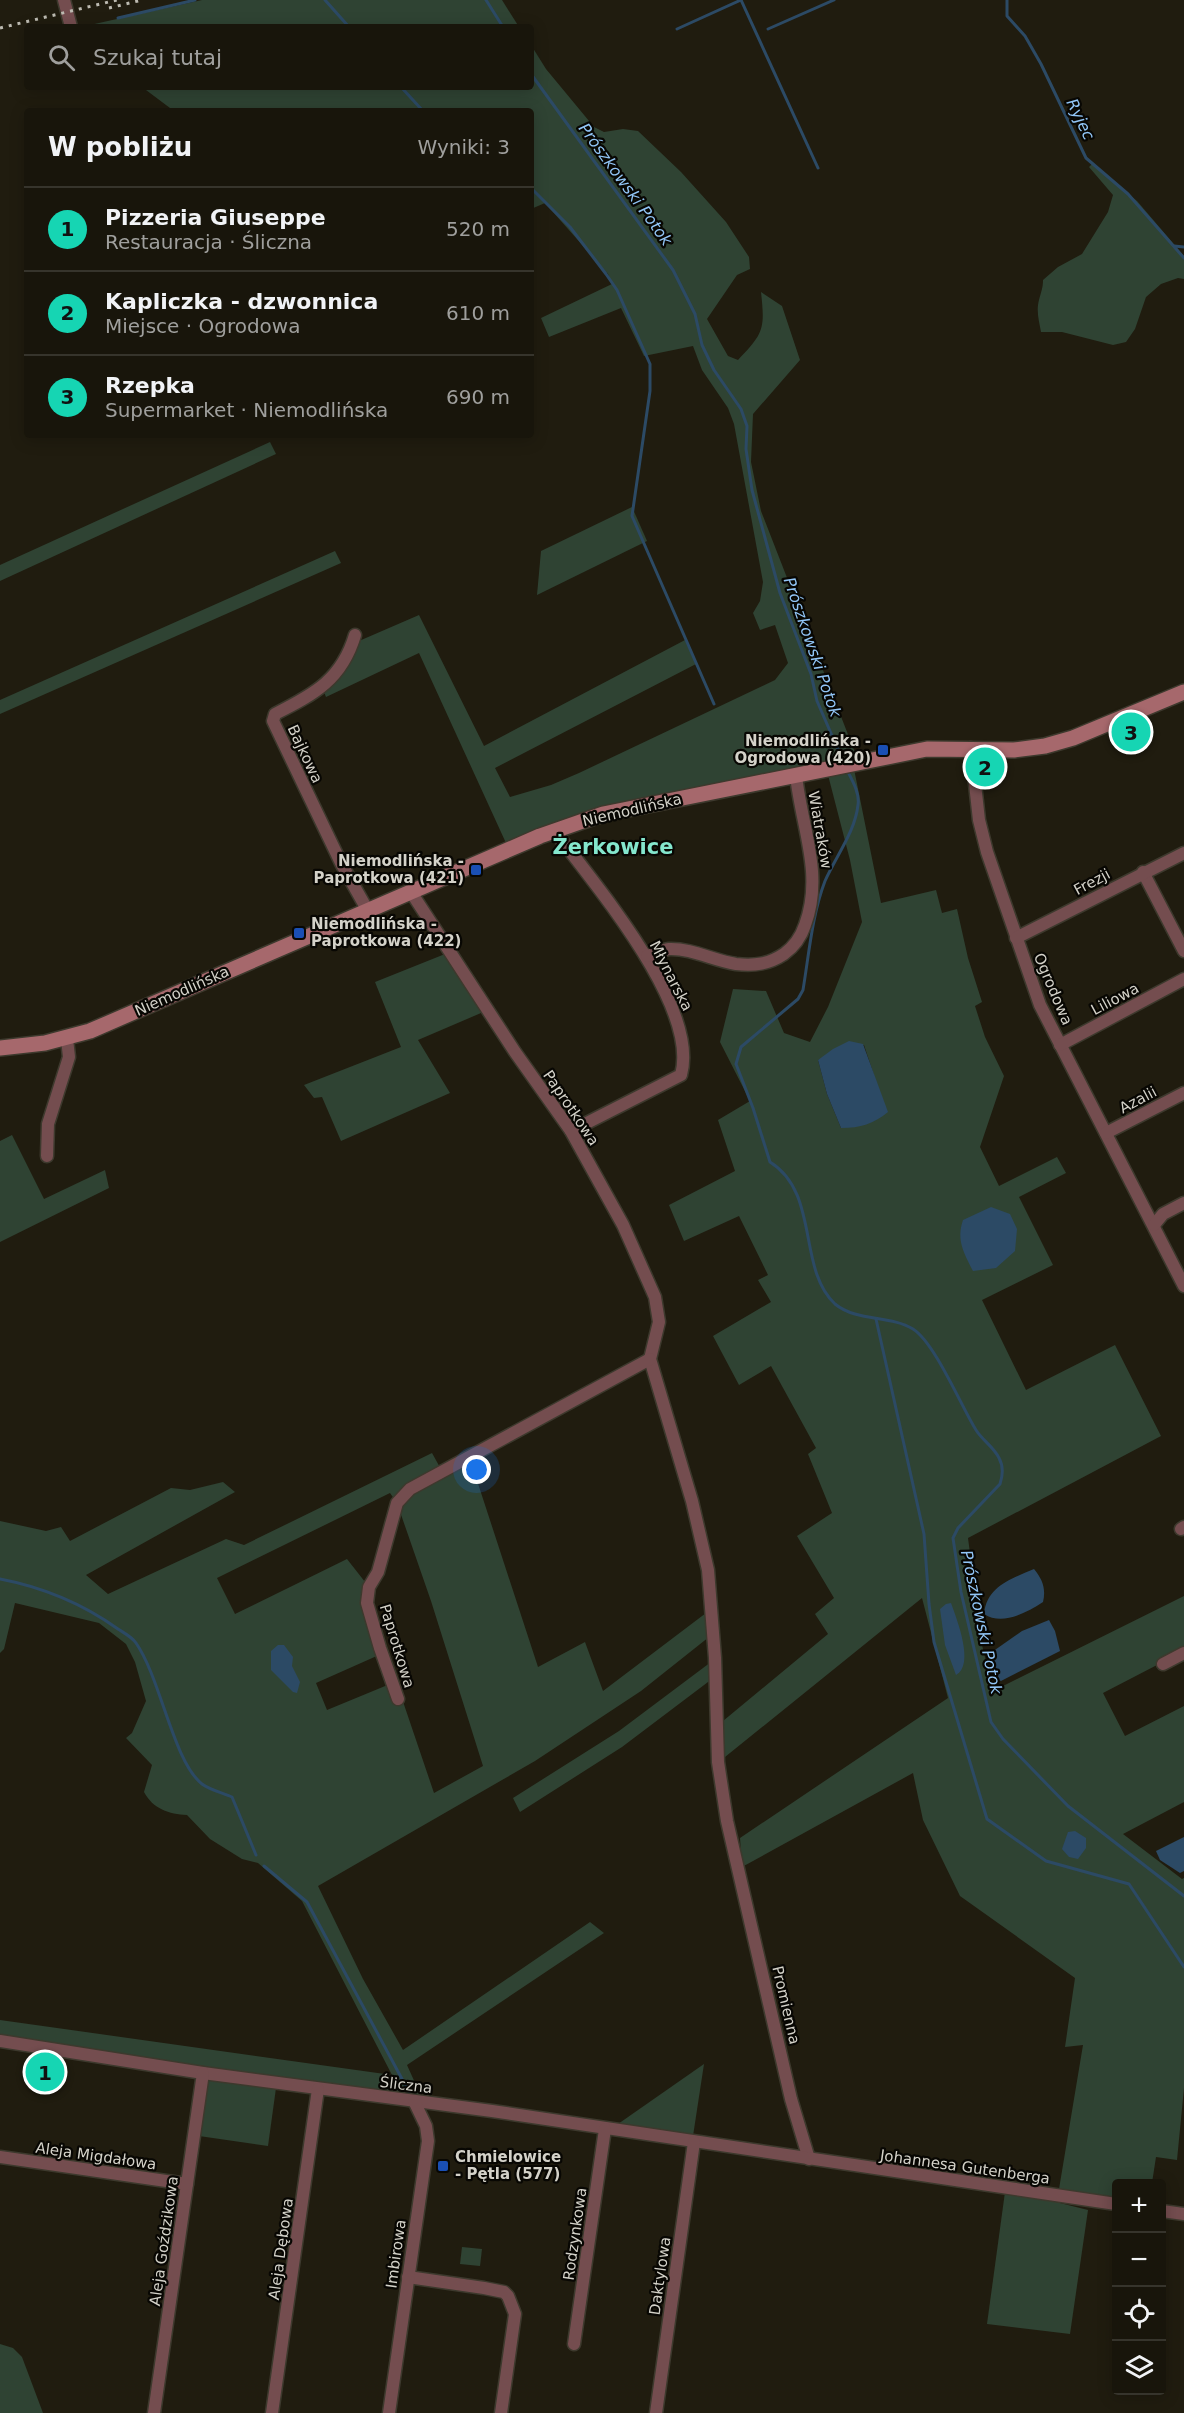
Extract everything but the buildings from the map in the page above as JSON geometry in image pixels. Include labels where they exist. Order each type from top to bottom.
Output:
[{"type":"main road","name":"Niemodlińska","points":[[0,1048],[68,1039],[554,830],[603,814],[927,749],[1025,750],[1058,743],[1184,692]]},
{"type":"street","points":[[64,0],[69,24]]},
{"type":"street","name":"Bajkowa","points":[[355,634],[350,653],[340,670],[305,699],[275,714],[273,721],[340,863],[368,911]]},
{"type":"street","name":"Ogrodowa","points":[[971,748],[979,820],[1016,938],[1040,1005],[1184,1286]]},
{"type":"street","name":"Wiatraków","points":[[647,956],[668,949],[739,964],[758,965],[772,962],[789,951],[801,938],[812,907],[814,884],[808,835],[796,775]]},
{"type":"street","name":"Młynarska","points":[[554,830],[647,956],[681,1030],[683,1049],[681,1075],[571,1131]]},
{"type":"street","name":"Frezji","points":[[1016,938],[1184,853]]},
{"type":"street","points":[[1143,872],[1184,951]]},
{"type":"street","name":"Paprotkowa","points":[[398,1699],[380,1648],[367,1597],[369,1587],[378,1572],[397,1503],[410,1489],[650,1359],[659,1322],[655,1297],[623,1225],[571,1131],[515,1052],[411,892]]},
{"type":"street","name":"Liliowa","points":[[1060,1045],[1184,980]]},
{"type":"street","points":[[47,1156],[48,1124],[69,1058],[68,1039]]},
{"type":"street","name":"Azalii","points":[[1106,1133],[1184,1093]]},
{"type":"street","points":[[1154,1225],[1163,1214],[1184,1203]]},
{"type":"street","name":"Promienna","points":[[650,1359],[701,1533],[708,1570],[716,1658],[718,1762],[727,1821],[791,2099],[809,2159]]},
{"type":"street","points":[[1163,1664],[1184,1653]]},
{"type":"street","name":"Śliczna","points":[[0,2041],[202,2073],[414,2101],[809,2159]]},
{"type":"street","name":"Aleja Goździkowa","points":[[154,2413],[202,2073]]},
{"type":"street","name":"Aleja Dębowa","points":[[272,2413],[318,2089]]},
{"type":"street","name":"Imbirowa","points":[[389,2413],[428,2141],[426,2126],[414,2101]]},
{"type":"street","name":"Rodzynkowa","points":[[574,2344],[605,2129]]},
{"type":"street","name":"Daktylowa","points":[[656,2413],[694,2142]]},
{"type":"street","name":"Aleja Migdałowa","points":[[0,2157],[187,2184]]},
{"type":"street","name":"Johannesa Gutenberga","points":[[809,2159],[1112,2203]]},
{"type":"street","points":[[1166,2212],[1184,2214]]},
{"type":"street","points":[[408,2277],[484,2288],[504,2292],[508,2296],[515,2314],[501,2413]]},
{"type":"green space","points":[[202,0],[502,0],[517,24],[94,24]]},
{"type":"green space","points":[[534,50],[546,69],[594,127],[604,132],[623,129],[638,131],[681,172],[726,222],[749,257],[750,269],[737,275],[707,319],[728,356],[738,360],[758,336],[763,314],[761,292],[782,306],[800,360],[753,414],[751,462],[761,511],[856,755],[788,769],[685,798],[552,824],[506,843],[419,653],[326,697],[322,687],[352,644],[419,615],[484,746],[685,640],[696,664],[495,768],[510,797],[551,785],[579,773],[775,680],[788,663],[775,625],[760,630],[753,613],[760,601],[763,582],[734,424],[728,408],[702,370],[693,346],[644,356],[621,308],[549,337],[541,318],[612,284],[608,274],[545,203],[534,208],[534,108],[170,108],[146,90],[534,90]]},
{"type":"green space","points":[[1092,164],[1137,201],[1184,256],[1184,279],[1178,278],[1161,284],[1146,297],[1135,329],[1126,342],[1113,345],[1062,332],[1041,332],[1038,316],[1043,280],[1058,267],[1082,254],[1108,212],[1113,195],[1089,167]]},
{"type":"green space","points":[[270,442],[276,454],[0,581],[0,565]]},
{"type":"green space","points":[[632,507],[647,541],[537,595],[541,551]]},
{"type":"green space","points":[[335,551],[341,563],[0,714],[0,700]]},
{"type":"green space","points":[[854,769],[881,903],[936,890],[942,913],[957,909],[968,958],[982,1002],[975,1006],[985,1037],[1004,1076],[980,1147],[999,1186],[1057,1157],[1066,1173],[1019,1197],[1053,1265],[982,1300],[1026,1390],[1115,1345],[1161,1436],[968,1538],[982,1645],[993,1691],[1184,1596],[1184,1651],[1103,1693],[1125,1736],[1184,1706],[1184,1802],[1123,1834],[1182,1879],[1184,1878],[1184,2088],[1177,2160],[1156,2157],[1153,2179],[1112,2179],[1112,2196],[1059,2189],[1083,2045],[1065,2047],[1075,1978],[960,1896],[923,1820],[913,1773],[742,1867],[740,1838],[948,1698],[922,1598],[725,1757],[723,1721],[828,1634],[815,1614],[834,1598],[797,1536],[832,1513],[808,1454],[816,1448],[771,1366],[739,1385],[713,1336],[771,1302],[758,1280],[768,1275],[739,1216],[684,1241],[669,1205],[735,1171],[718,1120],[750,1101],[720,1042],[733,989],[766,991],[784,1033],[810,1042],[828,1007],[862,922],[850,860],[828,775]],"holes":[[[864,1045],[874,1075],[841,1128],[827,1094],[818,1060]]]},
{"type":"green space","points":[[445,954],[488,1010],[418,1040],[450,1093],[341,1141],[322,1097],[314,1098],[304,1085],[401,1047],[375,982]]},
{"type":"green space","points":[[12,1135],[44,1199],[105,1170],[109,1188],[0,1242],[0,1141]]},
{"type":"green space","points":[[432,1453],[442,1471],[469,1456],[538,1667],[585,1642],[603,1691],[706,1613],[709,1637],[641,1691],[535,1761],[318,1886],[363,1979],[403,2050],[590,1922],[604,1933],[407,2065],[421,2096],[361,2090],[0,2037],[0,2020],[392,2075],[302,1901],[258,1863],[242,1859],[210,1839],[187,1815],[168,1812],[152,1803],[144,1792],[152,1765],[126,1738],[132,1733],[146,1701],[135,1662],[126,1644],[99,1623],[15,1603],[4,1649],[0,1653],[0,1521],[46,1531],[61,1527],[70,1541],[171,1488],[190,1490],[223,1482],[235,1492],[86,1575],[108,1594],[226,1539],[244,1545]],"holes":[[[390,1493],[397,1503],[431,1601],[483,1766],[434,1793],[395,1678],[390,1684],[327,1710],[316,1683],[379,1655],[369,1587],[347,1559],[235,1614],[217,1578]]]},
{"type":"green space","points":[[711,1662],[712,1679],[622,1747],[520,1812],[513,1798],[619,1731]]},
{"type":"green space","points":[[704,2064],[693,2136],[618,2124]]},
{"type":"green space","points":[[207,2077],[276,2088],[268,2146],[199,2136]]},
{"type":"green space","points":[[1005,2192],[1032,2196],[1088,2210],[1070,2334],[987,2324]]},
{"type":"green space","points":[[462,2247],[482,2249],[480,2266],[460,2264]]},
{"type":"green space","points":[[0,2344],[13,2348],[22,2357],[43,2413],[0,2413]]},
{"type":"water","points":[[849,1041],[863,1044],[888,1112],[866,1124],[841,1128],[827,1094],[818,1060]]},
{"type":"water","points":[[991,1207],[1010,1214],[1017,1229],[1015,1251],[996,1268],[973,1271],[964,1252],[960,1234],[961,1227],[963,1220]]},
{"type":"water","points":[[1034,1569],[1043,1585],[1043,1602],[1014,1617],[998,1619],[984,1614],[986,1604],[995,1590],[1009,1580]]},
{"type":"water","points":[[951,1603],[964,1652],[964,1662],[956,1675],[945,1645],[940,1609]]},
{"type":"water","points":[[1049,1620],[1055,1631],[1060,1651],[1001,1681],[996,1679],[991,1662],[992,1652],[1022,1631]]},
{"type":"water","points":[[278,1645],[284,1645],[293,1657],[292,1666],[300,1682],[297,1693],[293,1692],[271,1670],[271,1651]]},
{"type":"water","points":[[1075,1831],[1086,1838],[1086,1848],[1078,1859],[1069,1857],[1062,1849],[1068,1832]]},
{"type":"water","points":[[1184,1837],[1184,1871],[1180,1873],[1160,1860],[1156,1851]]},
{"type":"waterway","points":[[118,18],[195,0]]},
{"type":"waterway","points":[[325,0],[346,24]]},
{"type":"waterway","name":"Prószkowski Potok","points":[[486,0],[501,24]]},
{"type":"waterway","points":[[741,0],[818,168]]},
{"type":"waterway","points":[[677,29],[741,0]]},
{"type":"waterway","points":[[768,29],[834,0]]},
{"type":"waterway","name":"Ryjec","points":[[1007,0],[1007,16],[1025,36],[1041,64],[1086,158],[1128,194],[1184,258]]},
{"type":"waterway","name":"Prószkowski Potok","points":[[534,78],[673,270],[695,314],[702,345],[714,370],[741,409],[747,426],[746,449],[752,490],[780,593],[811,674],[817,701],[843,761]]},
{"type":"waterway","points":[[404,90],[420,108]]},
{"type":"waterway","points":[[534,191],[570,227],[617,290],[650,364],[650,391],[632,516],[714,704]]},
{"type":"waterway","name":"Ryjec","points":[[1174,246],[1184,247]]},
{"type":"waterway","name":"Prószkowski Potok","points":[[847,770],[858,796],[858,805],[853,825],[825,881],[817,907],[803,990],[798,999],[741,1047],[736,1064],[770,1162],[786,1176],[796,1192],[803,1211],[816,1271],[823,1289],[835,1304],[844,1310],[904,1325],[921,1336],[939,1361],[976,1430],[1001,1461],[1000,1484],[958,1528],[953,1538],[961,1592],[991,1722],[1003,1739],[1068,1806],[1184,1896]]},
{"type":"waterway","points":[[876,1319],[924,1534],[934,1642],[987,1819],[1046,1861],[1129,1884],[1184,1967]]},
{"type":"waterway","points":[[0,1579],[47,1592],[76,1604],[105,1620],[134,1641],[145,1658],[175,1739],[192,1773],[202,1784],[232,1797],[256,1855]]},
{"type":"waterway","points":[[264,1866],[307,1902],[409,2092]]},
{"type":"railway","points":[[0,28],[117,0]]},
{"type":"railway","points":[[109,8],[142,0]]},
{"type":"place","name":"Rzepka","points":[[1131,732]]},
{"type":"place","name":"Niemodlińska - Ogrodowa (420)","points":[[883,750]]},
{"type":"place","name":"Kapliczka - dzwonnica","points":[[985,767]]},
{"type":"place","name":"Niemodlińska - Paprotkowa (421)","points":[[476,870]]},
{"type":"place","name":"Niemodlińska - Paprotkowa (422)","points":[[299,933]]},
{"type":"place","name":"Pizzeria Giuseppe","points":[[45,2072]]},
{"type":"place","name":"Chmielowice - Pętla (577)","points":[[443,2166]]},
{"type":"district","name":"Żerkowice","points":[[613,847]]}]
